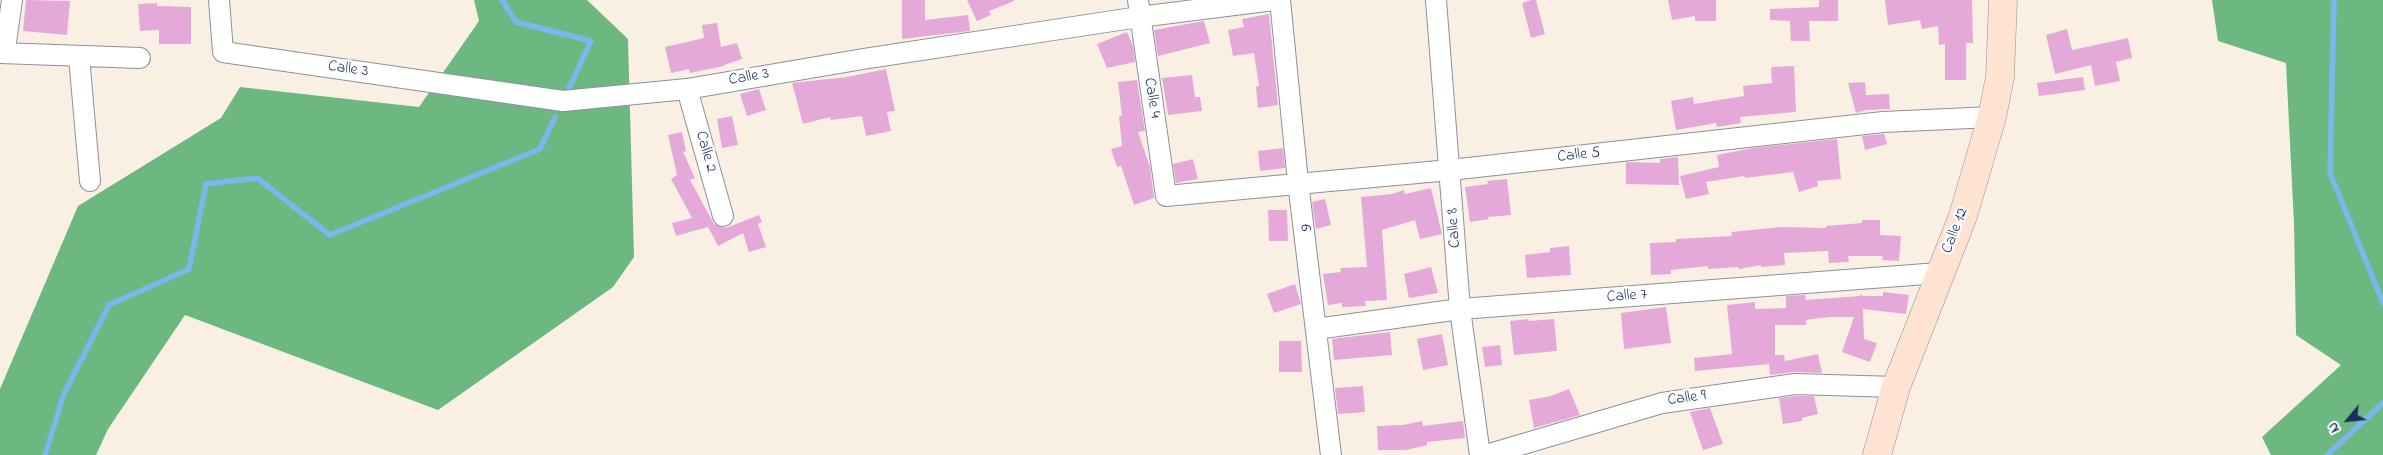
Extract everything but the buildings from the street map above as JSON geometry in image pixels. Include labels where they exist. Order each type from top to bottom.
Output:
[{"type":"street","points":[[12,0],[6,42],[0,52],[79,57],[140,58]]},
{"type":"street","name":"Calle 3","points":[[218,0],[223,52],[563,101],[687,88],[862,59],[1138,9],[1274,0]]},
{"type":"street","name":"6","points":[[1280,0],[1298,182],[1331,455]]},
{"type":"street","name":"Calle 8","points":[[1436,0],[1460,309],[1480,455]]},
{"type":"street","name":"Calle 12","points":[[1876,455],[1896,387],[1939,273],[1963,216],[1992,117],[2000,77],[2003,0]]},
{"type":"street","name":"Calle 4","points":[[1138,9],[1166,196]]},
{"type":"street","points":[[79,57],[90,181]]},
{"type":"street","name":"Calle 2","points":[[687,88],[723,216]]},
{"type":"street","name":"Calle 5","points":[[1166,196],[1298,182],[1450,170],[1882,122],[1992,117]]},
{"type":"street","name":"Calle 7","points":[[1316,329],[1460,309],[1939,273]]},
{"type":"street","name":"Calle 9","points":[[1486,455],[1662,403],[1796,384],[1896,387]]},
{"type":"green space","points":[[474,0],[587,0],[628,39],[634,257],[613,287],[438,410],[185,315],[108,429],[96,455],[0,455],[0,389],[78,206],[221,118],[240,87],[419,107],[479,21]]},
{"type":"green space","points":[[2212,0],[2383,0],[2383,455],[2271,455],[2262,437],[2341,365],[2296,335],[2294,224],[2286,63],[2218,41]]},
{"type":"waterway","points":[[502,0],[516,22],[591,41],[569,88]]},
{"type":"waterway","points":[[2334,0],[2330,173],[2383,303]]},
{"type":"waterway","points":[[45,455],[64,394],[109,305],[189,269],[206,184],[257,178],[330,235],[540,149],[555,117]]},
{"type":"waterway","points":[[2327,455],[2383,403]]}]
